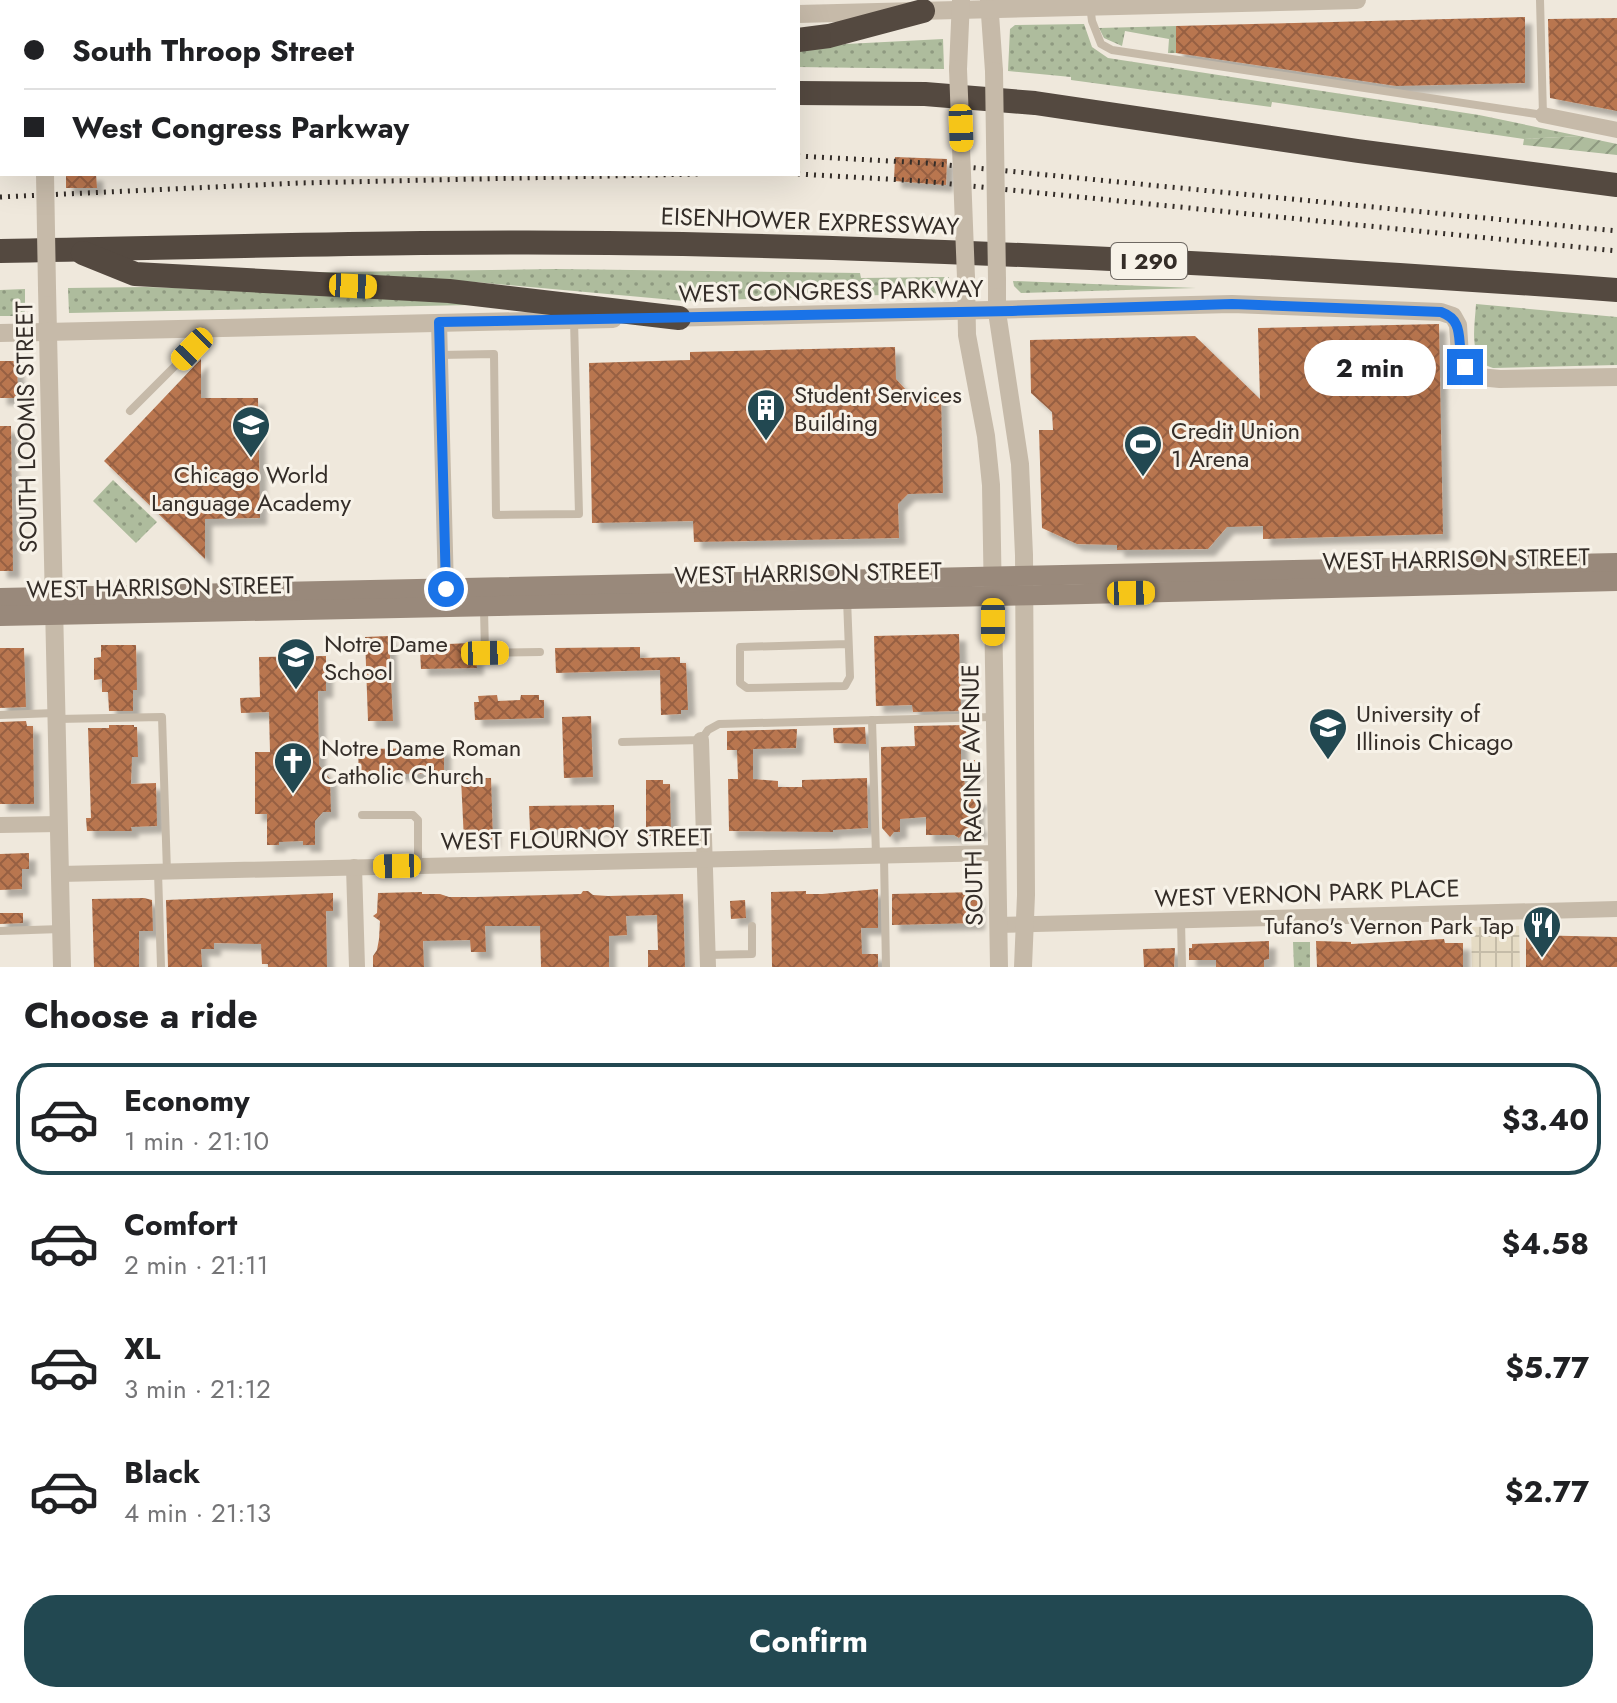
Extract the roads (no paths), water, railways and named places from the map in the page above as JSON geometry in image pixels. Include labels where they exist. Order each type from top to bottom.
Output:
[{"type":"highway","points":[[800,40],[829,36],[923,11]]},
{"type":"highway","points":[[800,93],[925,94],[1035,103],[1617,185]]},
{"type":"highway","name":"EISENHOWER EXPRESSWAY","points":[[0,251],[430,244],[681,244],[1247,265],[1617,290]]},
{"type":"highway","points":[[73,250],[135,274],[460,291],[679,318]]},
{"type":"main road","name":"WEST HARRISON STREET","points":[[0,598],[54,606],[484,597],[992,586],[1617,563]]},
{"type":"main road","name":"WEST HARRISON STREET","points":[[1025,585],[1617,581]]},
{"type":"main road","name":"WEST HARRISON STREET","points":[[0,616],[54,606],[446,589],[484,597],[846,598],[992,586]]},
{"type":"street","points":[[800,14],[923,11],[961,5],[1357,0]]},
{"type":"street","name":"SOUTH RACINE AVENUE","points":[[961,5],[958,69],[967,335],[988,452],[999,967]]},
{"type":"street","points":[[990,5],[994,71],[997,312],[1020,464],[1025,585],[1023,967]]},
{"type":"street","points":[[1543,115],[1617,130]]},
{"type":"street","name":"SOUTH LOOMIS STREET","points":[[45,176],[62,967]]},
{"type":"street","name":"WEST CONGRESS PARKWAY","points":[[0,333],[997,312],[1232,304],[1441,312],[1453,316],[1458,325],[1460,356],[1465,367],[1479,377],[1617,377]]},
{"type":"street","points":[[439,322],[446,589]]},
{"type":"street","points":[[701,740],[708,961]]},
{"type":"street","points":[[0,825],[59,824]]},
{"type":"street","name":"WEST FLOURNOY STREET","points":[[60,874],[997,853]]},
{"type":"street","points":[[354,867],[357,967]]},
{"type":"street","name":"WEST VERNON PARK PLACE","points":[[998,925],[1617,909]]},
{"type":"lane","points":[[1089,4],[1101,44],[1112,50],[1543,115],[1540,0]]},
{"type":"lane","points":[[440,355],[494,354],[496,515],[579,514],[574,320]]},
{"type":"lane","points":[[130,411],[192,349],[191,329]]},
{"type":"lane","points":[[484,597],[485,653],[540,652]]},
{"type":"lane","points":[[846,598],[850,677],[845,686],[747,688],[740,683],[740,647],[848,644]]},
{"type":"lane","points":[[0,715],[162,717],[161,967]]},
{"type":"lane","points":[[622,742],[701,740],[708,730],[719,724],[994,717]]},
{"type":"lane","points":[[872,720],[886,967]]},
{"type":"lane","points":[[362,815],[413,815],[418,820],[418,866]]},
{"type":"lane","points":[[1181,920],[1182,967]]},
{"type":"lane","points":[[708,961],[752,954],[752,926]]},
{"type":"lane","points":[[0,931],[61,929]]},
{"type":"railway","points":[[800,156],[926,163],[1617,231]]},
{"type":"railway","points":[[800,174],[921,181],[1617,251]]},
{"type":"railway","points":[[0,197],[299,183],[609,176]]},
{"type":"place","name":"Student Services Building","points":[[766,442]]},
{"type":"place","name":"Chicago World Language Academy","points":[[251,459]]},
{"type":"place","name":"Credit Union 1 Arena","points":[[1143,478]]},
{"type":"place","name":"Notre Dame School","points":[[296,691]]},
{"type":"place","name":"University of Illinois Chicago","points":[[1328,761]]},
{"type":"place","name":"Notre Dame Roman Catholic Church","points":[[293,795]]},
{"type":"place","name":"Tufano's Vernon Park Tap","points":[[1542,959]]}]
